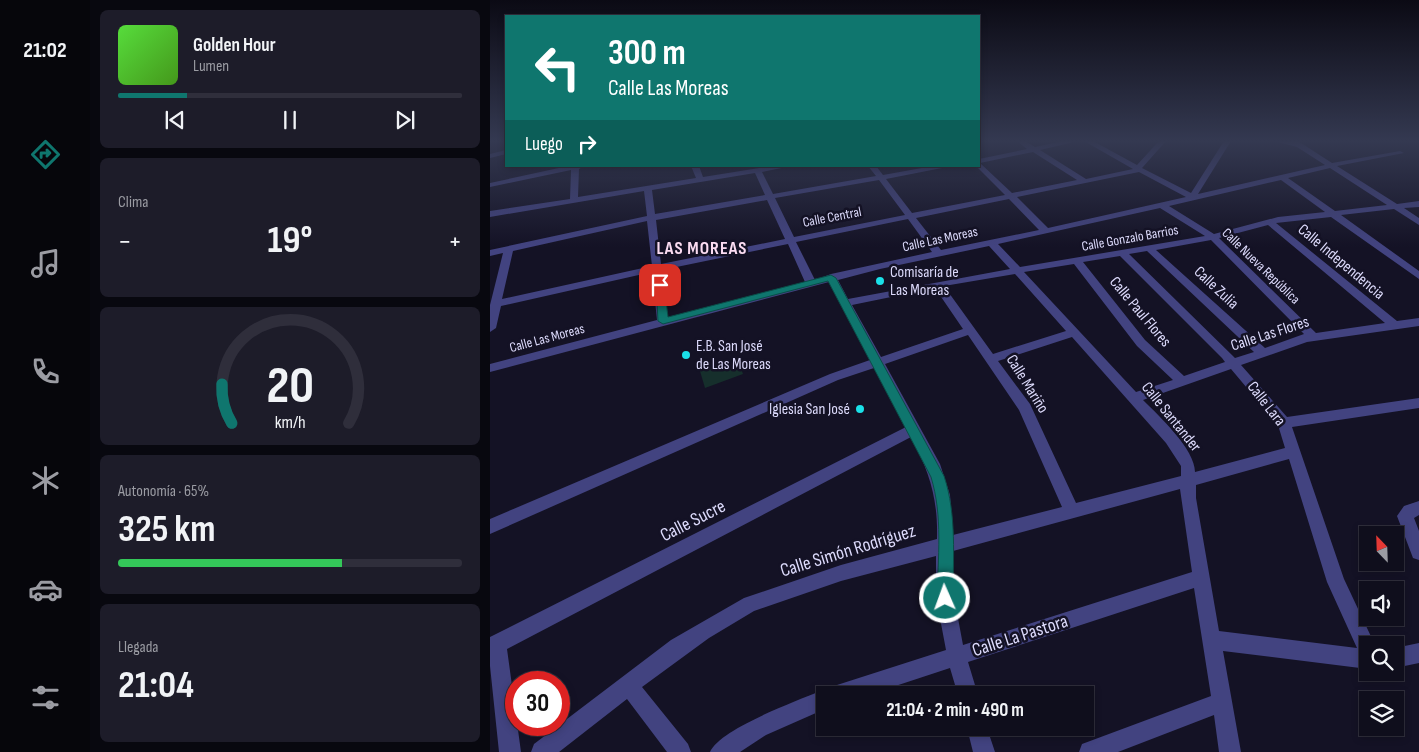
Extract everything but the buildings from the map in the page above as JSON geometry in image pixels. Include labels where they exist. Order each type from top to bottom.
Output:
[{"type":"street","points":[[490,184],[530,176]]},
{"type":"street","points":[[574,198],[575,176]]},
{"type":"street","points":[[490,213],[705,176]]},
{"type":"street","points":[[490,213],[727,176]]},
{"type":"street","points":[[760,176],[811,283]]},
{"type":"street","points":[[490,253],[651,218],[892,176]]},
{"type":"street","points":[[990,176],[1046,231]]},
{"type":"street","points":[[1076,176],[1084,181]]},
{"type":"street","name":"Calle Central","points":[[496,304],[658,267],[1105,176]]},
{"type":"street","points":[[1154,176],[1192,197],[1205,176]]},
{"type":"street","points":[[1281,176],[1416,272]]},
{"type":"street","name":"Calle Las Moreas","points":[[490,368],[831,278],[1046,231],[1281,176]]},
{"type":"street","points":[[1347,176],[1419,222]]},
{"type":"street","points":[[881,178],[938,254]]},
{"type":"street","points":[[648,189],[663,321]]},
{"type":"street","name":"Calle Nueva República","points":[[1160,204],[1213,237],[1313,336]]},
{"type":"street","name":"Calle Gonzalo Barrios","points":[[845,303],[938,284],[1213,237],[1269,222],[1419,204]]},
{"type":"street","name":"Calle Independencia","points":[[1269,222],[1394,325]]},
{"type":"street","name":"Calle Santander","points":[[992,242],[1073,333],[1135,398],[1186,460],[1189,469],[1188,498],[1230,752]]},
{"type":"street","name":"Calle Zulia","points":[[1149,248],[1262,352]]},
{"type":"street","points":[[490,328],[496,304],[495,289],[510,249]]},
{"type":"street","name":"Calle Lara","points":[[1122,253],[1232,363],[1284,423],[1336,582],[1361,636]]},
{"type":"street","name":"Calle Paul Flores","points":[[1077,261],[1141,343],[1182,381]]},
{"type":"street","points":[[831,278],[914,429],[932,464],[942,491],[946,544],[944,581],[947,616],[965,686]]},
{"type":"street","name":"Calle Mariño","points":[[938,284],[992,359],[1031,419],[1071,510]]},
{"type":"street","name":"Calle Las Flores","points":[[1135,398],[1262,352],[1313,336],[1419,322]]},
{"type":"street","points":[[490,527],[799,391],[877,361],[971,330]]},
{"type":"street","points":[[992,359],[1073,333]]},
{"type":"street","points":[[1284,423],[1419,403]]},
{"type":"street","name":"Calle Sucre","points":[[494,646],[914,429]]},
{"type":"street","name":"Calle Simón Rodríguez","points":[[542,752],[628,685],[702,631],[750,604],[841,573],[1188,478],[1292,452]]},
{"type":"street","points":[[1419,508],[1407,513],[1405,520],[1419,552]]},
{"type":"street","name":"Calle La Pastora","points":[[864,686],[1202,577]]},
{"type":"street","points":[[1213,640],[1359,658]]},
{"type":"street","points":[[494,646],[510,752]]},
{"type":"street","points":[[1404,656],[1419,653]]},
{"type":"street","points":[[628,685],[680,752]]},
{"type":"street","points":[[1090,752],[1222,702]]},
{"type":"street","points":[[721,752],[759,728],[816,703]]},
{"type":"street","points":[[979,736],[984,752]]},
{"type":"green space","points":[[737,358],[743,374],[705,388],[700,371]]},
{"type":"place","name":"Comisaría de Las Moreas","points":[[880,281]]},
{"type":"place","name":"E.B. San José de Las Moreas","points":[[686,355]]},
{"type":"place","name":"Iglesia San José","points":[[860,409]]},
{"type":"district","name":"LAS MOREAS","points":[[702,248]]},
{"type":"route","points":[[660,285],[663,321],[831,278],[920,440],[937,476],[945,506],[945,598]]}]
